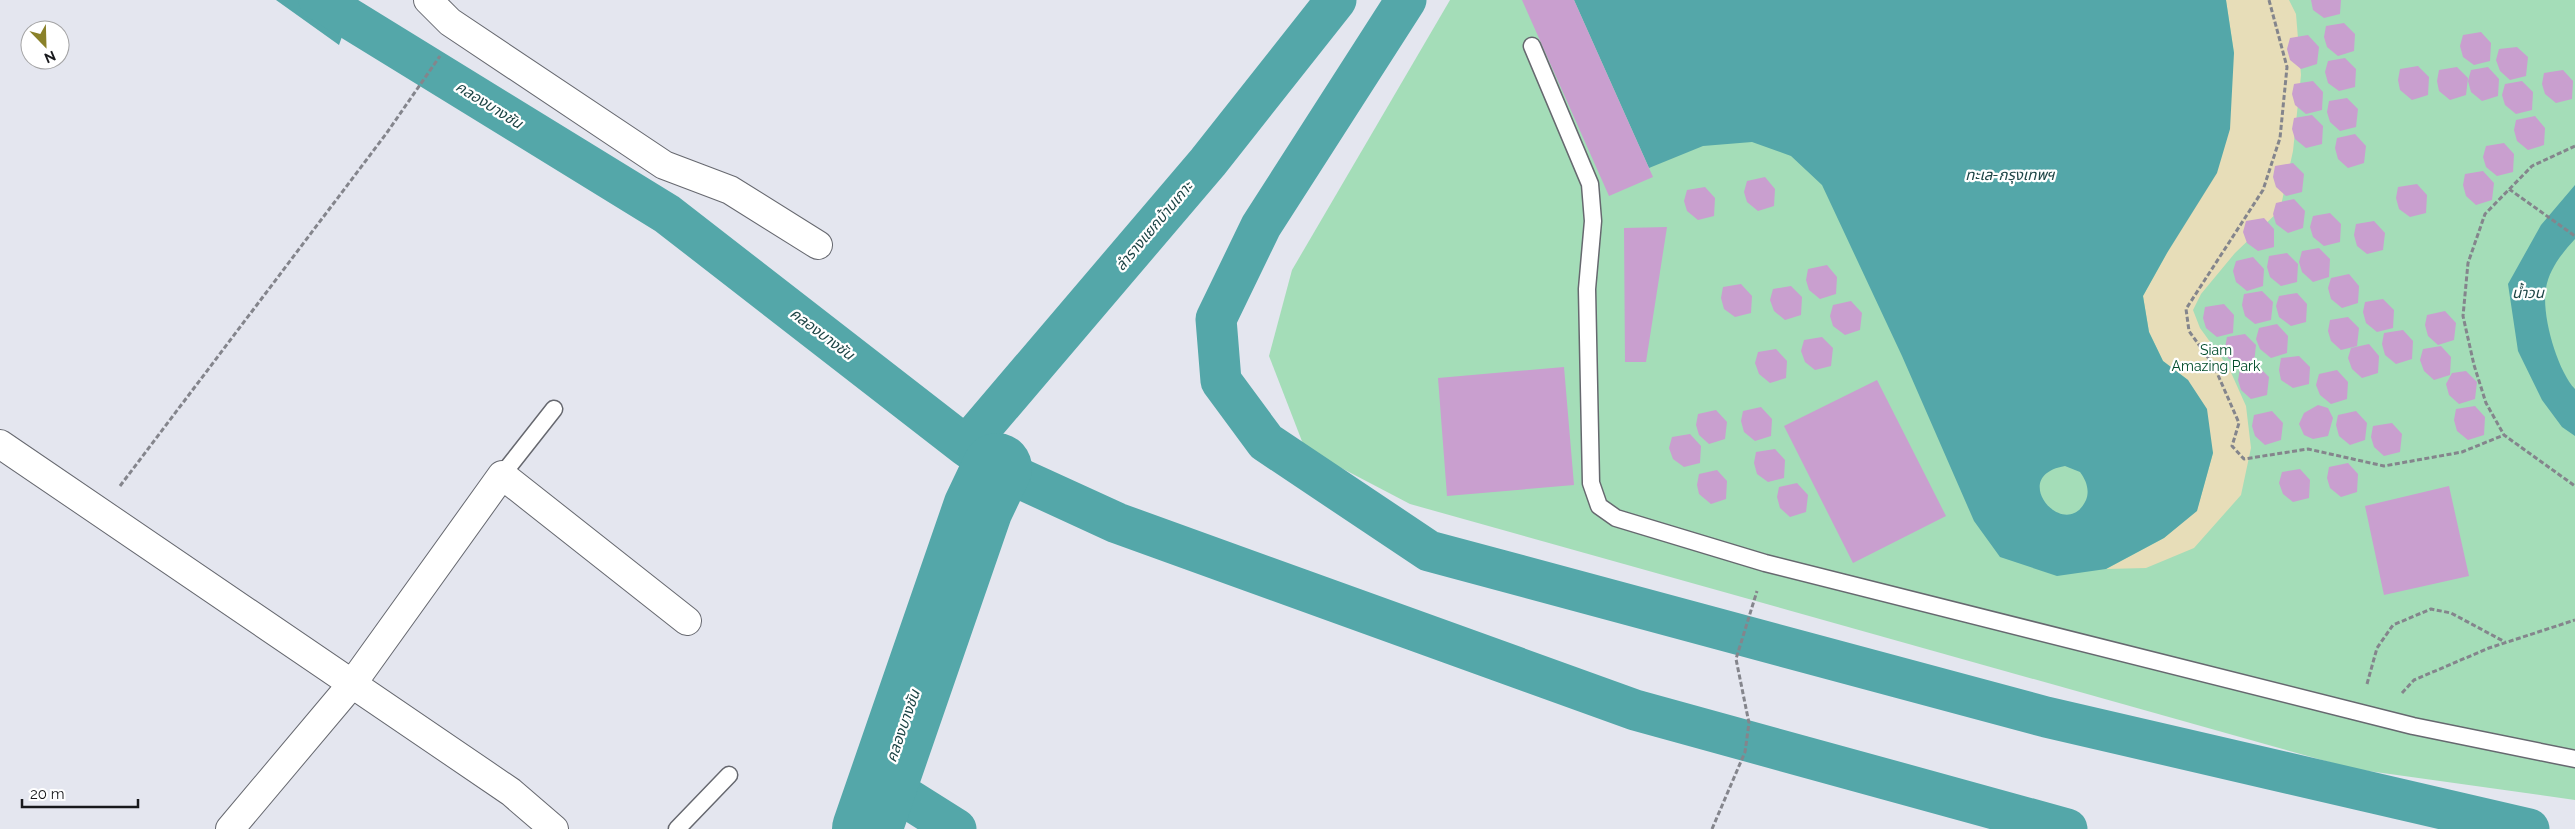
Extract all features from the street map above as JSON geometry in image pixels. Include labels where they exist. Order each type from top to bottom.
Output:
[{"type":"street","points":[[428,0],[450,22],[664,165],[730,190],[818,245]]},
{"type":"street","points":[[0,444],[511,792],[554,829]]},
{"type":"street","points":[[230,829],[352,684],[502,475],[687,621]]},
{"type":"lane","points":[[1532,46],[1590,184],[1593,222],[1588,289],[1591,483],[1599,506],[1616,518],[1765,563],[2379,718],[2575,760]]},
{"type":"lane","points":[[502,475],[554,409]]},
{"type":"lane","points":[[677,829],[729,775]]},
{"type":"path","points":[[2269,0],[2287,67],[2280,138],[2263,190],[2186,309],[2189,331],[2214,366],[2239,423],[2232,446],[2244,459],[2308,449],[2384,466],[2462,452],[2504,435]]},
{"type":"path","points":[[100,512],[386,134],[442,53]]},
{"type":"path","points":[[2575,146],[2532,166],[2484,214],[2468,263],[2463,316],[2474,365],[2486,403],[2504,435],[2575,486]]},
{"type":"path","points":[[2509,189],[2575,236]]},
{"type":"path","points":[[1712,829],[1745,752],[1749,723],[1736,659],[1759,585]]},
{"type":"path","points":[[2360,712],[2377,648],[2393,625],[2431,609],[2451,613],[2506,643]]},
{"type":"path","points":[[2379,718],[2414,680],[2506,643],[2575,620]]},
{"type":"green space","name":"Siam Amazing Park","points":[[1450,0],[2575,0],[2575,800],[2354,769],[1410,504],[1305,449],[1269,356],[1292,270]]},
{"type":"sand","points":[[2226,0],[2289,0],[2296,14],[2301,75],[2293,151],[2280,210],[2235,253],[2201,294],[2193,310],[2200,328],[2229,368],[2246,406],[2251,448],[2241,495],[2194,548],[2146,568],[2106,569],[2164,538],[2197,510],[2213,453],[2188,380],[2163,361],[2149,332],[2143,296],[2167,253],[2234,53]]},
{"type":"water","points":[[276,0],[355,0],[339,45]]},
{"type":"water","name":"ทะเล-กรุงเทพฯ","points":[[1574,0],[2226,0],[2234,53],[2230,129],[2217,173],[2167,253],[2143,296],[2149,332],[2163,361],[2188,380],[2207,409],[2213,453],[2197,511],[2164,538],[2106,569],[2057,576],[2000,557],[1974,521],[1902,356],[1822,185],[1791,156],[1752,142],[1703,146],[1649,168]],"holes":[[[2065,466],[2080,472],[2087,485],[2088,493],[2086,500],[2077,512],[2066,515],[2055,511],[2046,503],[2040,493],[2041,482],[2048,472]]]},
{"type":"water","name":"น้ำวน","points":[[2575,185],[2575,239],[2561,255],[2550,274],[2545,299],[2548,326],[2557,356],[2568,380],[2575,389],[2575,436],[2562,427],[2542,400],[2518,351],[2508,284],[2541,225]]},
{"type":"building","points":[[1522,0],[1574,0],[1653,177],[1609,196]]},
{"type":"building","points":[[2311,0],[2341,0],[2340,14],[2324,18],[2313,10]]},
{"type":"building","points":[[2344,23],[2355,34],[2354,51],[2338,56],[2327,47],[2324,37],[2326,26]]},
{"type":"building","points":[[2481,32],[2491,43],[2490,61],[2474,65],[2463,57],[2460,46],[2463,35]]},
{"type":"building","points":[[2308,35],[2319,47],[2317,64],[2301,69],[2290,60],[2287,49],[2290,38]]},
{"type":"building","points":[[2517,47],[2528,57],[2526,76],[2510,80],[2500,71],[2496,60],[2499,49]]},
{"type":"building","points":[[2345,58],[2356,69],[2355,87],[2339,91],[2328,83],[2325,72],[2328,61]]},
{"type":"building","points":[[2418,66],[2429,77],[2428,95],[2412,100],[2400,90],[2398,80],[2400,69]]},
{"type":"building","points":[[2457,67],[2468,78],[2466,95],[2450,100],[2439,91],[2437,81],[2439,70]]},
{"type":"building","points":[[2488,67],[2499,79],[2498,96],[2482,101],[2471,92],[2468,81],[2471,70]]},
{"type":"building","points":[[2563,70],[2573,81],[2572,99],[2556,103],[2545,94],[2542,84],[2544,73]]},
{"type":"building","points":[[2313,81],[2323,92],[2322,110],[2306,114],[2295,105],[2292,94],[2294,84]]},
{"type":"building","points":[[2522,81],[2533,92],[2532,110],[2516,114],[2505,105],[2502,95],[2505,84]]},
{"type":"building","points":[[2347,98],[2358,109],[2356,127],[2340,131],[2330,122],[2327,112],[2329,101]]},
{"type":"building","points":[[2312,115],[2323,126],[2322,144],[2306,148],[2295,139],[2292,129],[2294,118]]},
{"type":"building","points":[[2535,116],[2545,128],[2544,145],[2528,150],[2517,141],[2514,130],[2516,120]]},
{"type":"building","points":[[2355,134],[2366,146],[2364,163],[2348,168],[2338,159],[2335,148],[2337,138]]},
{"type":"building","points":[[2504,143],[2514,154],[2513,172],[2497,176],[2486,167],[2483,157],[2486,146]]},
{"type":"building","points":[[2293,163],[2304,174],[2302,192],[2286,196],[2276,187],[2273,177],[2275,166]]},
{"type":"building","points":[[2483,171],[2494,183],[2492,200],[2476,205],[2466,196],[2463,185],[2465,174]]},
{"type":"building","points":[[1765,177],[1775,189],[1774,206],[1758,211],[1747,202],[1744,192],[1747,181]]},
{"type":"building","points":[[2417,184],[2427,195],[2426,213],[2410,217],[2399,209],[2396,198],[2398,187]]},
{"type":"building","points":[[1705,187],[1715,198],[1714,216],[1698,220],[1687,211],[1684,201],[1687,190]]},
{"type":"building","points":[[2294,199],[2305,211],[2303,228],[2288,233],[2276,224],[2273,214],[2276,203]]},
{"type":"building","points":[[2330,213],[2341,224],[2340,242],[2324,246],[2313,237],[2310,227],[2313,216]]},
{"type":"building","points":[[2264,218],[2274,229],[2274,247],[2258,251],[2247,243],[2243,232],[2246,221]]},
{"type":"building","points":[[2374,221],[2385,233],[2383,250],[2367,254],[2357,246],[2354,235],[2356,224]]},
{"type":"building","points":[[1667,227],[1646,362],[1625,362],[1624,228]]},
{"type":"building","points":[[2319,248],[2330,259],[2329,277],[2313,282],[2302,272],[2299,262],[2302,251]]},
{"type":"building","points":[[2287,253],[2298,264],[2297,282],[2281,286],[2270,277],[2267,267],[2269,256]]},
{"type":"building","points":[[2253,257],[2264,269],[2263,286],[2247,291],[2236,282],[2233,271],[2236,261]]},
{"type":"building","points":[[1827,265],[1837,277],[1836,294],[1820,299],[1809,290],[1806,280],[1808,269]]},
{"type":"building","points":[[2349,274],[2359,286],[2358,303],[2342,308],[2331,299],[2328,288],[2331,278]]},
{"type":"building","points":[[1741,284],[1752,296],[1751,313],[1735,317],[1724,309],[1721,298],[1723,287]]},
{"type":"building","points":[[1791,286],[1802,297],[1801,315],[1785,320],[1774,311],[1770,300],[1773,289]]},
{"type":"building","points":[[2262,291],[2273,302],[2271,320],[2255,324],[2245,316],[2242,305],[2244,294]]},
{"type":"building","points":[[2297,293],[2307,304],[2306,322],[2291,326],[2279,317],[2276,306],[2279,296]]},
{"type":"building","points":[[2383,299],[2394,310],[2393,328],[2377,332],[2366,323],[2363,312],[2365,302]]},
{"type":"building","points":[[1851,301],[1862,313],[1860,330],[1845,335],[1833,326],[1830,316],[1833,305]]},
{"type":"building","points":[[2224,304],[2234,315],[2233,333],[2217,337],[2206,328],[2203,318],[2205,307]]},
{"type":"building","points":[[2445,311],[2456,323],[2454,340],[2438,345],[2428,336],[2425,325],[2427,315]]},
{"type":"building","points":[[2348,317],[2359,328],[2357,346],[2341,350],[2331,341],[2328,331],[2330,320]]},
{"type":"building","points":[[2277,324],[2288,336],[2287,353],[2271,358],[2260,349],[2256,339],[2259,328]]},
{"type":"building","points":[[2403,330],[2413,341],[2412,359],[2396,364],[2385,355],[2382,344],[2384,333]]},
{"type":"building","points":[[2245,334],[2256,345],[2254,363],[2238,367],[2228,358],[2225,348],[2227,337]]},
{"type":"building","points":[[1822,337],[1833,348],[1831,366],[1815,370],[1805,362],[1801,351],[1804,340]]},
{"type":"building","points":[[2369,344],[2379,356],[2378,373],[2362,378],[2352,369],[2348,358],[2351,348]]},
{"type":"building","points":[[2441,346],[2451,357],[2450,375],[2434,380],[2424,371],[2420,360],[2423,349]]},
{"type":"building","points":[[1776,349],[1787,361],[1786,378],[1770,383],[1759,374],[1755,363],[1758,352]]},
{"type":"building","points":[[2299,356],[2310,367],[2309,384],[2293,388],[2281,380],[2279,370],[2281,358]]},
{"type":"building","points":[[2258,366],[2269,377],[2267,395],[2251,399],[2241,390],[2238,380],[2240,369]]},
{"type":"building","points":[[1564,367],[1574,485],[1447,496],[1438,378]]},
{"type":"building","points":[[2337,370],[2348,382],[2347,399],[2331,404],[2320,395],[2316,385],[2319,374]]},
{"type":"building","points":[[2466,371],[2477,382],[2475,399],[2459,404],[2449,395],[2446,384],[2452,373]]},
{"type":"building","points":[[1877,380],[1946,516],[1853,563],[1784,426]]},
{"type":"building","points":[[2318,405],[2328,408],[2333,418],[2328,436],[2313,439],[2304,435],[2299,424],[2304,413]]},
{"type":"building","points":[[2475,406],[2485,417],[2484,435],[2468,440],[2457,431],[2454,420],[2456,409]]},
{"type":"building","points":[[1761,407],[1772,419],[1771,436],[1755,441],[1744,432],[1741,421],[1743,411]]},
{"type":"building","points":[[1716,410],[1727,422],[1725,439],[1709,444],[1699,435],[1696,425],[1698,414]]},
{"type":"building","points":[[2272,411],[2283,423],[2281,440],[2265,445],[2255,436],[2252,426],[2254,415]]},
{"type":"building","points":[[2356,411],[2367,423],[2365,440],[2350,445],[2339,436],[2336,425],[2338,415]]},
{"type":"building","points":[[2392,423],[2402,434],[2400,452],[2384,456],[2374,447],[2371,437],[2373,426]]},
{"type":"building","points":[[1690,434],[1701,446],[1700,463],[1684,467],[1673,459],[1669,448],[1672,437]]},
{"type":"building","points":[[1775,449],[1785,460],[1784,478],[1768,482],[1757,474],[1754,463],[1756,452]]},
{"type":"building","points":[[2348,463],[2358,474],[2357,492],[2341,497],[2330,488],[2327,478],[2329,467]]},
{"type":"building","points":[[2300,469],[2310,480],[2309,498],[2293,502],[2283,494],[2279,483],[2282,472]]},
{"type":"building","points":[[1717,470],[1727,481],[1726,499],[1711,504],[1699,494],[1697,485],[1699,474]]},
{"type":"building","points":[[1797,483],[1808,495],[1806,512],[1790,517],[1780,508],[1777,497],[1779,487]]},
{"type":"building","points":[[2449,486],[2469,576],[2384,595],[2365,506]]},
{"type":"waterway","points":[[319,0],[667,214],[997,468],[1117,523],[1635,710],[2067,829]]},
{"type":"waterway","name":"ลำรางแยกบ้านเกาะ","points":[[966,446],[1208,162],[1336,0]]},
{"type":"waterway","points":[[1406,0],[1261,226],[1216,319],[1221,381],[1266,442],[1429,551],[2046,717],[2529,829]]},
{"type":"waterway","name":"คลองบางชัน","points":[[867,829],[978,508],[997,468]]},
{"type":"waterway","points":[[883,783],[956,829]]}]
